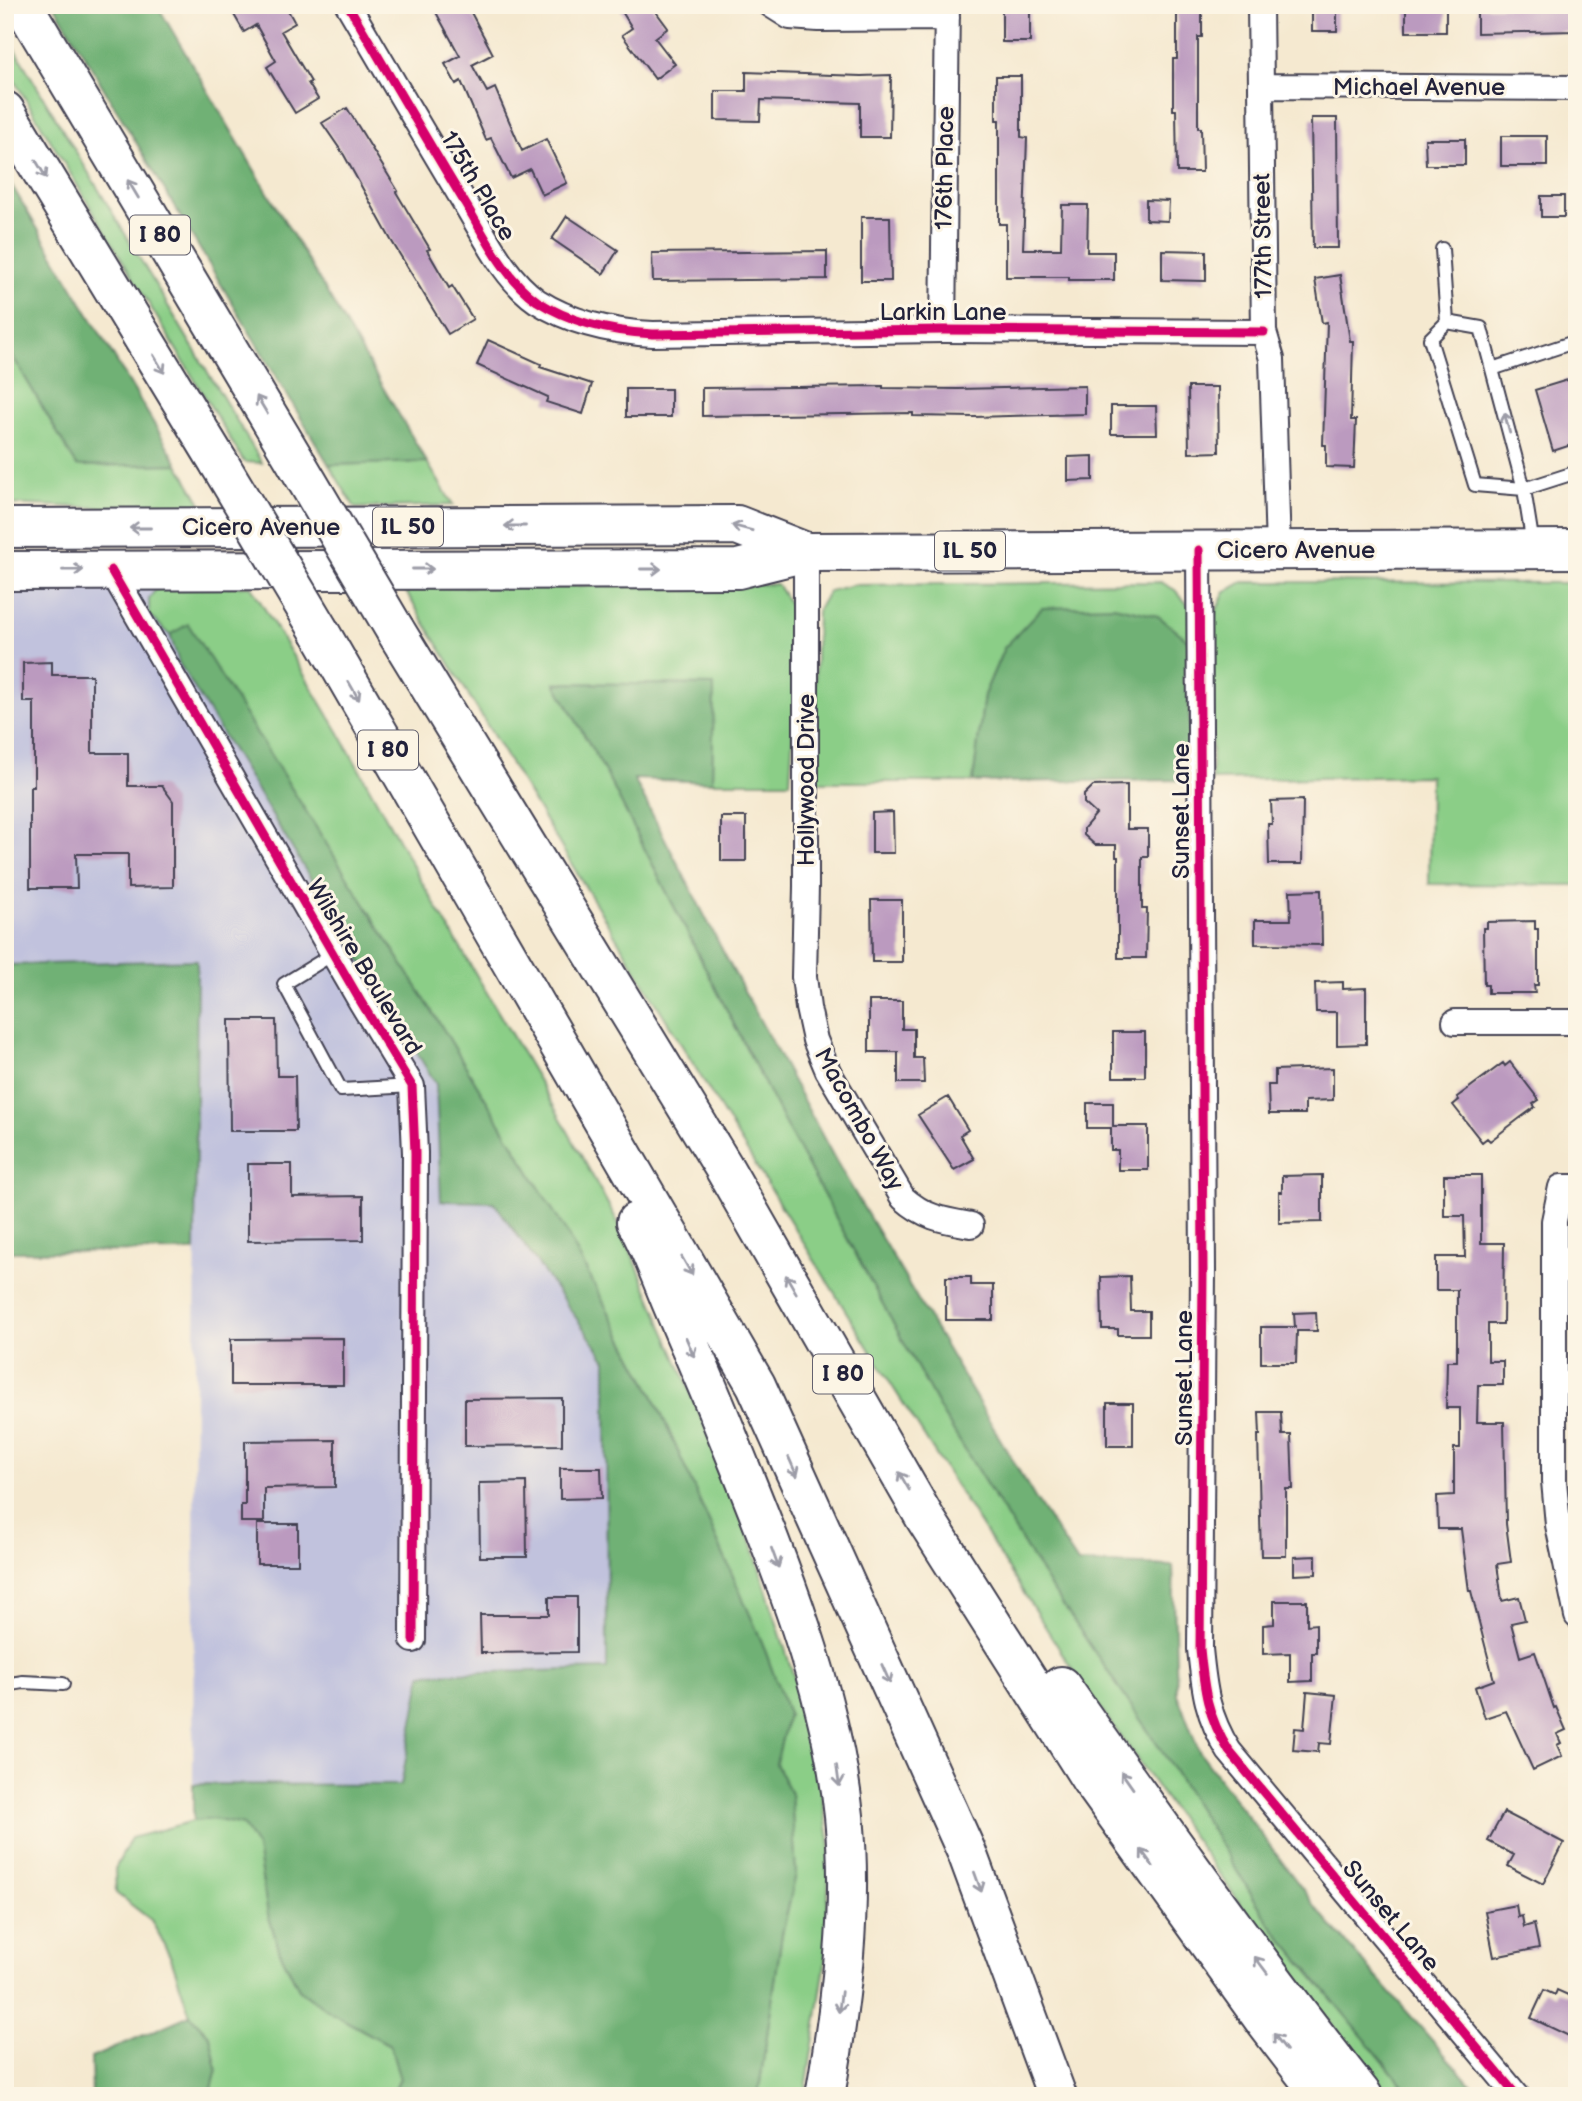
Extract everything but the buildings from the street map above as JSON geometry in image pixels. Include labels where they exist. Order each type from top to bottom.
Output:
[{"type":"main road","name":"I 80","points":[[23,5],[395,630],[723,1166],[925,1518],[1091,1780],[1266,2023],[1322,2096]]},
{"type":"main road","name":"I 80","points":[[5,111],[320,632],[756,1385],[967,1853],[1057,2096]]},
{"type":"main road","name":"Cicero Avenue","points":[[5,528],[737,525],[806,552]]},
{"type":"main road","name":"Cicero Avenue","points":[[5,571],[738,569],[806,552],[1577,549]]},
{"type":"main road","points":[[455,868],[572,1109],[643,1234],[753,1498],[821,1691],[835,1756],[844,1817],[847,1884],[846,1947],[836,2034],[825,2096]]},
{"type":"main road","points":[[925,1518],[982,1564],[1047,1666],[1193,1874],[1363,2096]]},
{"type":"street","name":"175th Place","points":[[348,5],[450,179],[517,284],[536,300],[586,325],[622,332]]},
{"type":"street","points":[[771,5],[790,17],[809,18],[947,12]]},
{"type":"street","name":"177th Street","points":[[1260,5],[1264,332],[1272,359],[1278,550]]},
{"type":"street","name":"176th Place","points":[[943,330],[947,12]]},
{"type":"street","name":"Michael Avenue","points":[[1262,86],[1577,88]]},
{"type":"street","name":"Larkin Lane","points":[[622,332],[1264,332]]},
{"type":"street","name":"Sunset Lane","points":[[1199,550],[1203,1260],[1200,1649],[1205,1699],[1220,1737],[1229,1751],[1517,2096]]},
{"type":"street","name":"Hollywood Drive","points":[[806,552],[804,977],[808,1008]]},
{"type":"street","name":"Wilshire Boulevard","points":[[111,570],[412,1086],[415,1153],[414,1640]]},
{"type":"street","name":"Macombo Way","points":[[808,1008],[815,1040],[828,1071],[903,1198],[921,1212],[938,1219],[971,1225]]},
{"type":"street","points":[[1455,1022],[1577,1023]]},
{"type":"street","points":[[1569,1187],[1553,1221],[1554,1481],[1558,1525],[1577,1616]]},
{"type":"lane","points":[[1442,249],[1447,322],[1430,339],[1475,485],[1524,489],[1577,472]]},
{"type":"lane","points":[[1447,322],[1481,328],[1524,489],[1534,549]]},
{"type":"lane","points":[[1492,369],[1571,343]]},
{"type":"lane","points":[[333,954],[284,984],[341,1090],[412,1086]]},
{"type":"lane","points":[[5,1685],[23,1682],[63,1684]]},
{"type":"shaded area","points":[[5,585],[158,586],[149,615],[170,635],[179,663],[437,1084],[441,1201],[494,1202],[606,1359],[607,1669],[422,1674],[402,1785],[193,1784],[197,960],[5,965]]},
{"type":"green space","points":[[54,5],[157,5],[427,462],[329,465]]},
{"type":"green space","points":[[5,33],[262,463],[244,462],[5,65]]},
{"type":"green space","points":[[5,174],[178,464],[77,466],[5,343]]},
{"type":"green space","points":[[5,343],[77,466],[178,464],[206,512],[5,504]]},
{"type":"green space","points":[[427,462],[453,505],[355,508],[329,465]]},
{"type":"green space","points":[[1161,582],[1175,590],[1191,608],[1189,641],[1004,648],[984,695],[973,782],[813,782],[817,611],[829,591],[853,585]]},
{"type":"green space","points":[[1243,582],[1577,583],[1577,885],[1429,884],[1430,776],[1212,780],[1212,621],[1224,593]]},
{"type":"green space","points":[[777,584],[793,610],[797,659],[790,782],[712,782],[714,685],[555,683],[608,777],[784,1122],[942,1413],[1048,1583],[1165,1756],[1272,1927],[1412,2096],[1389,2096],[1276,1954],[1069,1664],[889,1381],[403,587]]},
{"type":"green space","points":[[158,586],[251,586],[339,733],[620,1226],[741,1510],[812,1734],[830,1845],[825,1965],[805,2096],[758,2096],[782,1934],[796,1874],[791,1794],[776,1764],[788,1714],[762,1642],[653,1395],[566,1232],[445,1032],[188,625],[170,635],[149,615],[149,599]]},
{"type":"green space","points":[[1114,606],[1158,616],[1189,641],[1190,780],[973,782],[984,695],[1004,648],[1042,608]]},
{"type":"green space","points":[[188,624],[445,1032],[566,1232],[653,1395],[762,1642],[788,1714],[776,1764],[791,1794],[796,1874],[782,1934],[758,2096],[392,2096],[400,2079],[390,2045],[333,2014],[299,1989],[280,1952],[268,1914],[257,1848],[243,1825],[213,1819],[193,1821],[193,1784],[401,1785],[422,1674],[607,1669],[606,1360],[494,1202],[441,1201],[436,1084],[179,663],[170,635]]},
{"type":"green space","points":[[555,683],[714,685],[712,782],[634,779],[836,1161],[1035,1498],[1078,1563],[1173,1566],[1177,1694],[1200,1753],[1322,1915],[1481,2096],[1412,2096],[1272,1927],[1165,1756],[1048,1583],[942,1413],[784,1122],[608,777]]},
{"type":"green space","points":[[197,960],[195,1251],[5,1252],[5,965]]},
{"type":"green space","points":[[213,1819],[243,1825],[257,1848],[268,1914],[280,1952],[299,1989],[333,2014],[390,2045],[400,2079],[392,2096],[210,2096],[217,2069],[210,2036],[190,2015],[171,1958],[151,1920],[116,1893],[115,1869],[131,1838],[193,1821]]},
{"type":"green space","points":[[190,2015],[210,2036],[217,2069],[210,2096],[92,2096],[91,2058]]},
{"type":"cycle path","points":[[348,5],[505,269],[525,292],[537,301],[579,321],[608,329],[653,334],[943,330],[1264,332]]},
{"type":"cycle path","points":[[1199,550],[1203,1271],[1200,1649],[1205,1690],[1211,1714],[1229,1751],[1517,2096]]},
{"type":"cycle path","points":[[111,570],[412,1086],[415,1153],[413,1640]]}]
